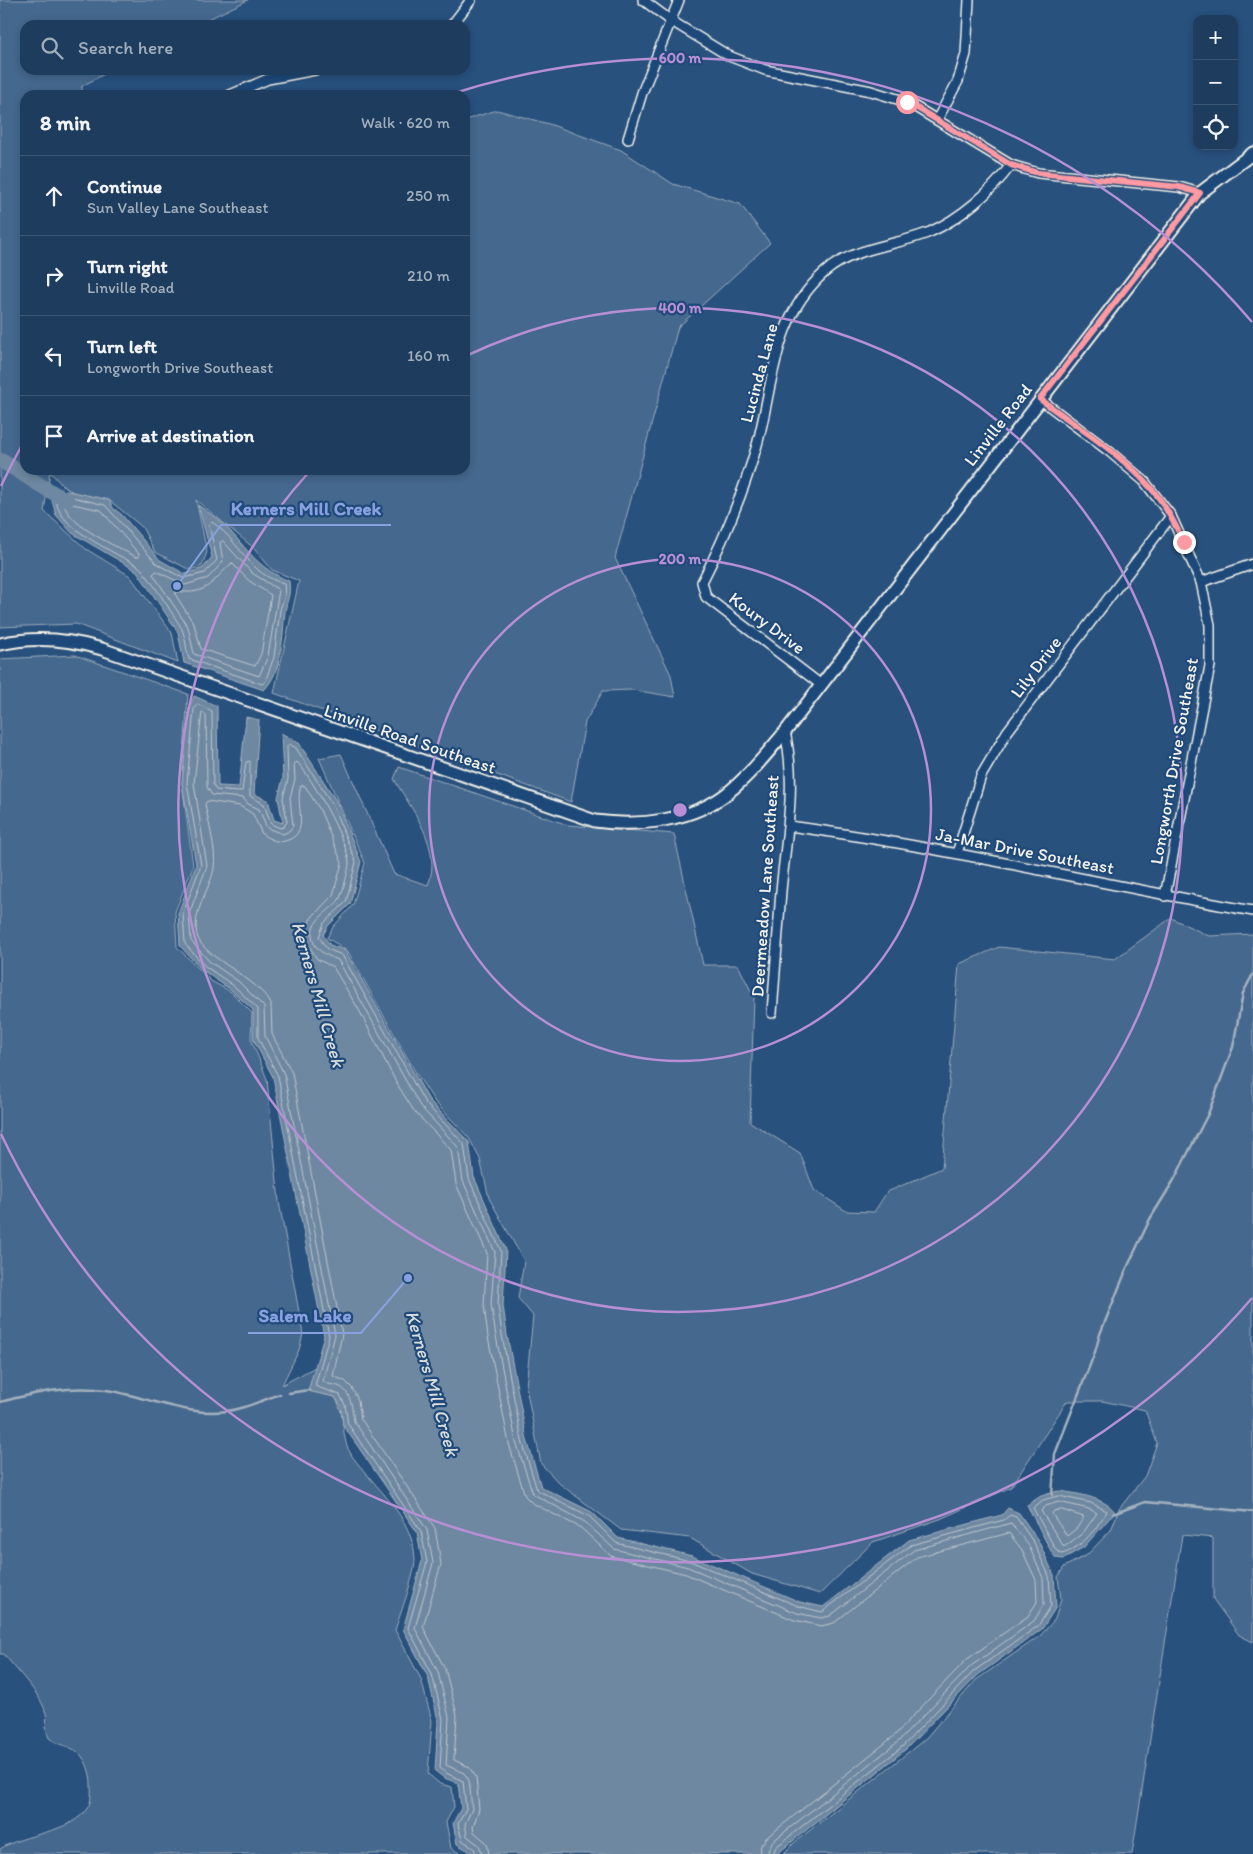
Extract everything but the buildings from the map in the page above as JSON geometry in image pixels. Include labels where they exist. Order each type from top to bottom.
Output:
[{"type":"main road","name":"Linville Road","points":[[785,732],[820,684],[1200,193],[1253,153]]},
{"type":"main road","name":"Linville Road Southeast","points":[[0,644],[44,638],[72,641],[102,649],[576,815],[610,823],[660,820],[690,813],[707,806],[721,798],[741,781],[785,732]]},
{"type":"street","points":[[456,20],[471,0]]},
{"type":"street","points":[[644,0],[670,20],[730,56],[765,70],[880,94],[907,102],[938,118],[1011,165],[1038,173],[1179,187],[1200,193]]},
{"type":"street","points":[[628,139],[642,93],[679,0]]},
{"type":"street","points":[[938,118],[958,81],[966,54],[969,0]]},
{"type":"street","points":[[242,90],[268,79],[289,75]]},
{"type":"street","name":"Lucinda Lane","points":[[702,582],[740,500],[758,443],[778,348],[794,308],[825,272],[857,254],[938,228],[959,215],[988,191],[1011,165]]},
{"type":"street","name":"Longworth Drive Southeast","points":[[1040,399],[1110,452],[1144,481],[1171,516],[1201,582],[1210,624],[1210,666],[1165,896]]},
{"type":"street","name":"Lily Drive","points":[[956,853],[981,776],[1007,732],[1171,516]]},
{"type":"street","points":[[1201,582],[1253,564]]},
{"type":"street","name":"Koury Drive","points":[[702,582],[706,597],[820,684]]},
{"type":"street","name":"Deermeadow Lane Southeast","points":[[772,1012],[789,826],[790,754],[785,732]]},
{"type":"street","name":"Ja-Mar Drive Southeast","points":[[789,826],[956,853],[1165,896],[1253,911]]},
{"type":"shaded area","points":[[0,0],[248,0],[206,20],[20,20],[20,75],[103,75],[82,86],[82,90],[20,90],[20,475],[50,475],[44,511],[86,549],[130,576],[172,633],[178,663],[76,624],[0,627]]},
{"type":"shaded area","points":[[497,110],[549,124],[621,150],[673,184],[740,204],[770,243],[678,327],[615,558],[671,675],[675,697],[633,690],[603,691],[585,722],[571,802],[274,693],[299,581],[272,570],[255,549],[196,500],[207,552],[202,566],[190,570],[155,552],[142,527],[109,500],[75,493],[64,487],[53,475],[470,475],[470,118]]},
{"type":"shaded area","points":[[75,655],[188,694],[182,783],[193,866],[175,912],[177,947],[211,981],[231,992],[252,1013],[251,1039],[267,1079],[279,1202],[303,1334],[299,1350],[282,1385],[317,1366],[308,1391],[335,1397],[341,1411],[348,1449],[361,1468],[391,1503],[408,1529],[413,1544],[415,1565],[395,1630],[421,1679],[432,1721],[428,1774],[440,1784],[452,1787],[454,1807],[446,1822],[451,1848],[461,1854],[0,1854],[0,1849],[10,1844],[60,1827],[81,1816],[88,1807],[91,1796],[90,1776],[84,1760],[76,1751],[49,1738],[45,1726],[47,1718],[40,1699],[4,1654],[0,1654],[0,659]]},
{"type":"shaded area","points":[[341,754],[394,874],[428,885],[432,871],[429,843],[417,816],[394,779],[399,767],[568,825],[674,834],[703,965],[738,965],[754,997],[750,1122],[800,1153],[814,1190],[846,1211],[874,1212],[887,1192],[942,1168],[959,964],[999,947],[1115,959],[1171,918],[1209,936],[1253,934],[1253,1642],[1239,1635],[1213,1599],[1213,1538],[1182,1535],[1132,1854],[783,1854],[794,1843],[925,1739],[976,1680],[1040,1636],[1055,1619],[1061,1599],[1058,1577],[1064,1567],[1087,1555],[1111,1530],[1119,1509],[1145,1476],[1157,1443],[1145,1410],[1102,1401],[1067,1401],[1011,1487],[940,1519],[873,1542],[820,1594],[752,1574],[690,1538],[621,1530],[560,1484],[541,1464],[526,1387],[533,1316],[518,1298],[524,1261],[489,1198],[480,1159],[469,1138],[435,1102],[416,1073],[347,950],[327,938],[333,927],[353,905],[365,863],[319,758]]},
{"type":"water","points":[[68,491],[109,500],[113,508],[122,515],[160,560],[185,574],[203,568],[212,557],[198,505],[224,524],[263,566],[289,581],[289,594],[278,663],[275,673],[264,690],[184,663],[178,632],[137,571],[72,533],[56,515],[50,493]]},
{"type":"water","points":[[194,696],[217,706],[218,786],[239,787],[246,717],[259,720],[254,794],[268,800],[274,820],[283,823],[278,798],[283,778],[281,733],[299,743],[337,802],[361,862],[350,904],[328,926],[323,935],[330,945],[345,950],[429,1100],[469,1142],[474,1177],[506,1250],[503,1305],[507,1335],[527,1440],[541,1487],[592,1512],[618,1538],[692,1556],[800,1602],[823,1607],[909,1540],[1002,1515],[1008,1508],[1019,1513],[1038,1540],[1054,1575],[1056,1607],[1042,1629],[978,1675],[906,1749],[777,1854],[474,1854],[457,1844],[453,1823],[461,1808],[458,1783],[444,1778],[435,1771],[438,1720],[428,1677],[403,1629],[422,1561],[417,1532],[343,1425],[341,1406],[335,1397],[308,1391],[324,1336],[273,1077],[253,1039],[253,1010],[231,990],[202,970],[180,946],[178,913],[196,865],[182,783],[189,708]]},
{"type":"water","points":[[1058,1491],[1097,1499],[1115,1512],[1084,1547],[1063,1559],[1056,1558],[1052,1553],[1027,1505],[1041,1496]]},
{"type":"waterway","name":"Kerners Mill Creek","points":[[0,460],[20,472]]},
{"type":"waterway","name":"Kerners Mill Creek","points":[[24,475],[67,500]]},
{"type":"waterway","points":[[1052,1495],[1055,1454],[1095,1352],[1100,1334],[1127,1268],[1150,1219],[1174,1180],[1208,1114],[1233,1047],[1243,993],[1253,974]]},
{"type":"waterway","points":[[0,1402],[52,1391],[79,1388],[106,1390],[201,1412],[217,1412],[239,1409],[280,1394]]},
{"type":"waterway","points":[[289,1393],[309,1390]]},
{"type":"waterway","points":[[1113,1514],[1145,1502],[1253,1512]]},
{"type":"place","name":"Kerners Mill Creek","points":[[177,586]]},
{"type":"place","name":"Salem Lake","points":[[408,1278]]},
{"type":"route","points":[[907,102],[938,118],[1011,165],[1038,173],[1179,187],[1200,193],[1040,399],[1128,466],[1144,481],[1171,516],[1184,542]]}]
